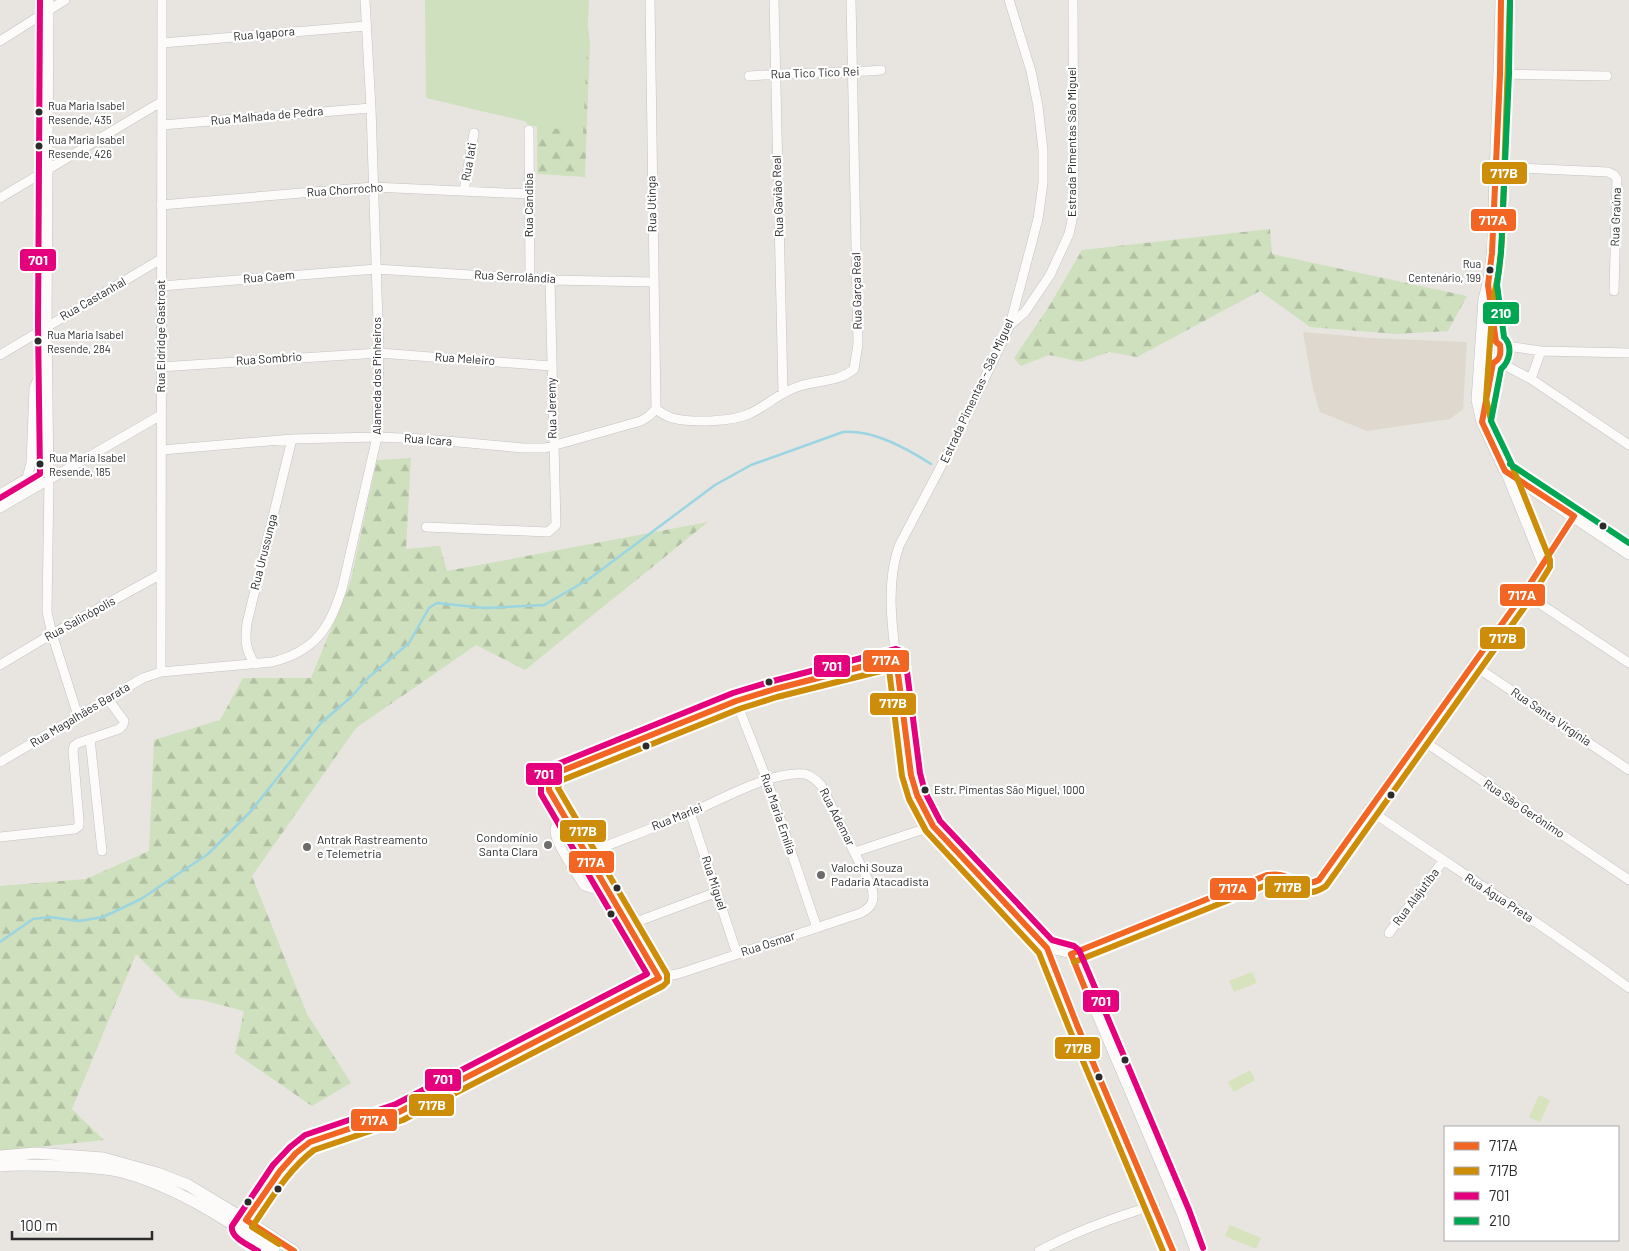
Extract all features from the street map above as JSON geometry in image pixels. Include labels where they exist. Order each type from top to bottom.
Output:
[{"type":"street","points":[[50,0],[47,326],[49,478],[46,598],[52,634],[78,716]]},
{"type":"street","points":[[0,40],[65,0]]},
{"type":"street","name":"Rua Eldridge Gastroat","points":[[162,0],[160,367],[162,672]]},
{"type":"street","name":"Alameda dos Pinheiros","points":[[162,672],[272,662],[298,654],[322,633],[338,602],[377,437],[376,269],[371,108],[365,0]]},
{"type":"street","name":"Rua Utinga","points":[[650,0],[656,408]]},
{"type":"street","name":"Rua Gavião Real","points":[[774,0],[774,73],[783,392]]},
{"type":"street","name":"Rua Garça Real","points":[[656,408],[674,418],[686,420],[727,420],[749,414],[783,392],[847,375],[854,369],[857,358],[851,0]]},
{"type":"street","name":"Estrada Pimentas - São Miguel","points":[[896,658],[892,600],[895,557],[958,434],[1010,325],[1038,219],[1043,183],[1043,150],[1038,106],[1031,71],[1009,0]]},
{"type":"street","name":"Estrada Pimentas São Miguel","points":[[1010,325],[1025,312],[1050,275],[1069,234],[1074,211],[1073,0]]},
{"type":"street","points":[[1502,0],[1492,253],[1488,285],[1484,299],[1477,400],[1482,422],[1505,471],[1542,563]]},
{"type":"street","name":"Rua Igapora","points":[[162,43],[366,26]]},
{"type":"street","name":"Rua Tico Tico Rei","points":[[749,76],[774,73],[881,70]]},
{"type":"street","points":[[1500,74],[1607,76]]},
{"type":"street","points":[[0,198],[161,102]]},
{"type":"street","name":"Rua Malhada de Pedra","points":[[162,125],[371,108]]},
{"type":"street","name":"Rua Candiba","points":[[529,130],[530,279]]},
{"type":"street","name":"Rua Iati","points":[[464,191],[474,133]]},
{"type":"street","name":"Rua Graúna","points":[[1495,166],[1608,172],[1614,175],[1617,179],[1614,290]]},
{"type":"street","name":"Rua Chorrocho","points":[[161,205],[373,186],[529,194]]},
{"type":"street","name":"Rua Castanhal","points":[[0,354],[161,259]]},
{"type":"street","name":"Rua Serrolândia","points":[[376,269],[550,280],[653,282]]},
{"type":"street","name":"Rua Caem","points":[[161,286],[376,269]]},
{"type":"street","name":"Rua Jeremy","points":[[426,527],[548,532],[556,525],[550,280]]},
{"type":"street","points":[[1482,422],[1486,406],[1488,380],[1495,362],[1502,353],[1498,343],[1488,285]]},
{"type":"street","points":[[1480,350],[1488,340],[1541,350],[1629,353]]},
{"type":"street","points":[[1480,350],[1484,361],[1495,362],[1531,379],[1629,446]]},
{"type":"street","points":[[1531,379],[1541,350]]},
{"type":"street","name":"Rua Meleiro","points":[[378,353],[551,366]]},
{"type":"street","name":"Rua Sombrio","points":[[160,367],[378,353]]},
{"type":"street","points":[[0,494],[26,478],[29,474],[34,388],[37,381],[48,381]]},
{"type":"street","name":"Rua Icara","points":[[162,450],[292,439],[377,437],[425,439],[522,448],[553,447],[641,421],[656,408]]},
{"type":"street","points":[[0,508],[161,415]]},
{"type":"street","name":"Rua Urussunga","points":[[255,664],[245,644],[247,623],[292,439]]},
{"type":"street","points":[[1505,471],[1629,554]]},
{"type":"street","points":[[1047,948],[1071,954],[1267,875],[1278,875],[1307,885],[1314,884],[1319,880],[1524,593],[1574,516]]},
{"type":"street","name":"Rua Salinópolis","points":[[0,665],[161,574]]},
{"type":"street","points":[[1524,593],[1629,663]]},
{"type":"street","points":[[659,978],[550,790],[549,782],[554,774],[736,701],[896,658],[911,775],[917,795],[933,826],[1047,948],[1077,1025],[1173,1251]]},
{"type":"street","name":"Rua Santa Virgínia","points":[[1472,664],[1629,770]]},
{"type":"street","name":"Rua Magalhães Barata","points":[[0,762],[143,678],[162,672]]},
{"type":"street","points":[[0,837],[74,829],[79,826],[74,746],[119,729],[123,725],[124,721],[108,698]]},
{"type":"street","name":"Rua Maria Emília","points":[[736,701],[767,780],[817,928]]},
{"type":"street","name":"Rua São Gerônimo","points":[[1419,738],[1629,880]]},
{"type":"street","points":[[90,739],[102,851]]},
{"type":"street","name":"Rua Ademar","points":[[767,780],[799,774],[816,779],[821,785],[872,888],[873,902]]},
{"type":"street","name":"Rua Marlei","points":[[586,854],[767,780]]},
{"type":"street","name":"Rua Água Preta","points":[[1368,809],[1443,862],[1520,911],[1628,985]]},
{"type":"street","name":"Rua Miguel","points":[[690,812],[737,954]]},
{"type":"street","points":[[564,816],[556,825],[556,838],[584,886],[594,888],[605,886]]},
{"type":"street","points":[[855,852],[933,826]]},
{"type":"street","name":"Rua Alajutiba","points":[[1389,933],[1443,862]]},
{"type":"street","points":[[628,925],[717,892]]},
{"type":"street","name":"Rua Osmar","points":[[243,1224],[280,1171],[296,1153],[310,1142],[399,1112],[659,978],[861,913],[873,902]]},
{"type":"street","points":[[1071,954],[1174,1195],[1195,1251]]},
{"type":"street","points":[[0,1156],[35,1153],[103,1158],[157,1173],[188,1185],[243,1224],[274,1251]]},
{"type":"street","points":[[0,1166],[46,1165],[121,1172],[170,1189],[294,1251]]},
{"type":"street","points":[[1039,1251],[1061,1239],[1114,1217],[1155,1205]]},
{"type":"shaded area","points":[[1303,332],[1371,338],[1467,342],[1463,409],[1450,419],[1367,431],[1320,412],[1313,389]]},
{"type":"green space","points":[[425,0],[589,0],[583,135],[426,98]]},
{"type":"green space","points":[[585,0],[590,43],[585,177],[537,174],[537,127],[527,124],[524,117]]},
{"type":"green space","points":[[1270,229],[1272,254],[1467,296],[1448,331],[1396,334],[1310,327],[1260,291],[1137,357],[1109,352],[1081,362],[1049,355],[1021,366],[1014,358],[1048,308],[1082,250]]},
{"type":"green space","points":[[411,458],[406,549],[440,546],[447,571],[708,522],[525,670],[476,645],[356,728],[252,876],[307,1014],[351,1083],[312,1106],[235,1053],[244,1011],[202,1000],[180,998],[136,954],[72,1109],[104,1140],[0,1151],[0,886],[86,879],[149,851],[154,740],[220,720],[243,678],[311,678],[351,580],[377,460]]},
{"type":"green space","points":[[560,826],[596,885],[586,882],[558,836]]},
{"type":"green space","points":[[1252,972],[1257,983],[1234,992],[1229,981]]},
{"type":"green space","points":[[1250,1070],[1255,1080],[1234,1092],[1228,1082]]},
{"type":"green space","points":[[1539,1095],[1550,1100],[1540,1122],[1529,1117]]},
{"type":"green space","points":[[1230,1225],[1261,1238],[1256,1249],[1225,1236]]},
{"type":"waterway","points":[[0,942],[33,919],[50,917],[79,921],[103,917],[141,899],[208,854],[251,811],[321,723],[351,697],[369,677],[409,643],[429,608],[437,603],[485,608],[544,605],[589,579],[715,485],[751,465],[843,432],[855,432],[878,437],[900,446],[931,464]]},
{"type":"transit line","name":"701","points":[[0,498],[40,474],[38,325],[40,0]]},
{"type":"transit line","name":"717A","points":[[1088,996],[1071,954],[1267,875],[1280,875],[1304,883],[1319,880],[1524,593],[1574,516],[1505,471],[1482,422],[1493,363],[1500,356],[1500,345],[1496,342],[1488,285],[1492,253],[1500,74],[1501,0]]},
{"type":"transit line","name":"717B","points":[[1491,420],[1486,399],[1493,300],[1499,271],[1502,239],[1510,0]]},
{"type":"transit line","name":"210","points":[[1510,0],[1509,74],[1501,253],[1497,285],[1504,337],[1509,345],[1509,353],[1507,362],[1501,369],[1491,421],[1513,467]]},
{"type":"transit line","name":"210","points":[[1510,464],[1629,543]]},
{"type":"transit line","name":"717B","points":[[1074,962],[1269,884],[1277,884],[1304,892],[1311,892],[1326,886],[1531,598],[1550,567],[1550,560],[1513,468]]},
{"type":"transit line","name":"701","points":[[258,1251],[237,1238],[232,1230],[232,1226],[273,1165],[290,1147],[305,1135],[396,1104],[647,974],[541,794],[541,780],[548,768],[733,693],[896,649],[905,656],[920,773],[925,792],[940,821],[1052,940],[1074,946],[1079,950],[1189,1210],[1203,1248]]},
{"type":"transit line","name":"717A","points":[[294,1251],[246,1220],[280,1171],[296,1153],[310,1142],[399,1112],[659,978],[549,790],[549,782],[554,774],[736,701],[896,658],[911,775],[917,795],[933,826],[1047,948],[1077,1025],[1173,1251]]},
{"type":"transit line","name":"717B","points":[[279,1244],[252,1227],[288,1176],[314,1150],[403,1120],[663,986],[667,982],[667,974],[558,788],[560,781],[739,709],[777,697],[889,669],[902,776],[909,799],[926,831],[1039,953],[1163,1251]]},
{"type":"place","name":"Rua Maria Isabel Resende, 435","points":[[39,112]]},
{"type":"place","name":"Rua Maria Isabel Resende, 426","points":[[39,146]]},
{"type":"place","name":"Rua Centenário, 199","points":[[1490,270]]},
{"type":"place","name":"Rua Maria Isabel Resende, 284","points":[[38,341]]},
{"type":"place","name":"Rua Maria Isabel Resende, 185","points":[[40,464]]},
{"type":"place","name":"Estr. Pimentas São Miguel, 1000","points":[[925,790]]},
{"type":"place","name":"Condomínio Santa Clara","points":[[548,845]]},
{"type":"place","name":"Antrak Rastreamento e Telemetria","points":[[307,847]]},
{"type":"place","name":"Valochi Souza Padaria Atacadista","points":[[821,875]]}]
